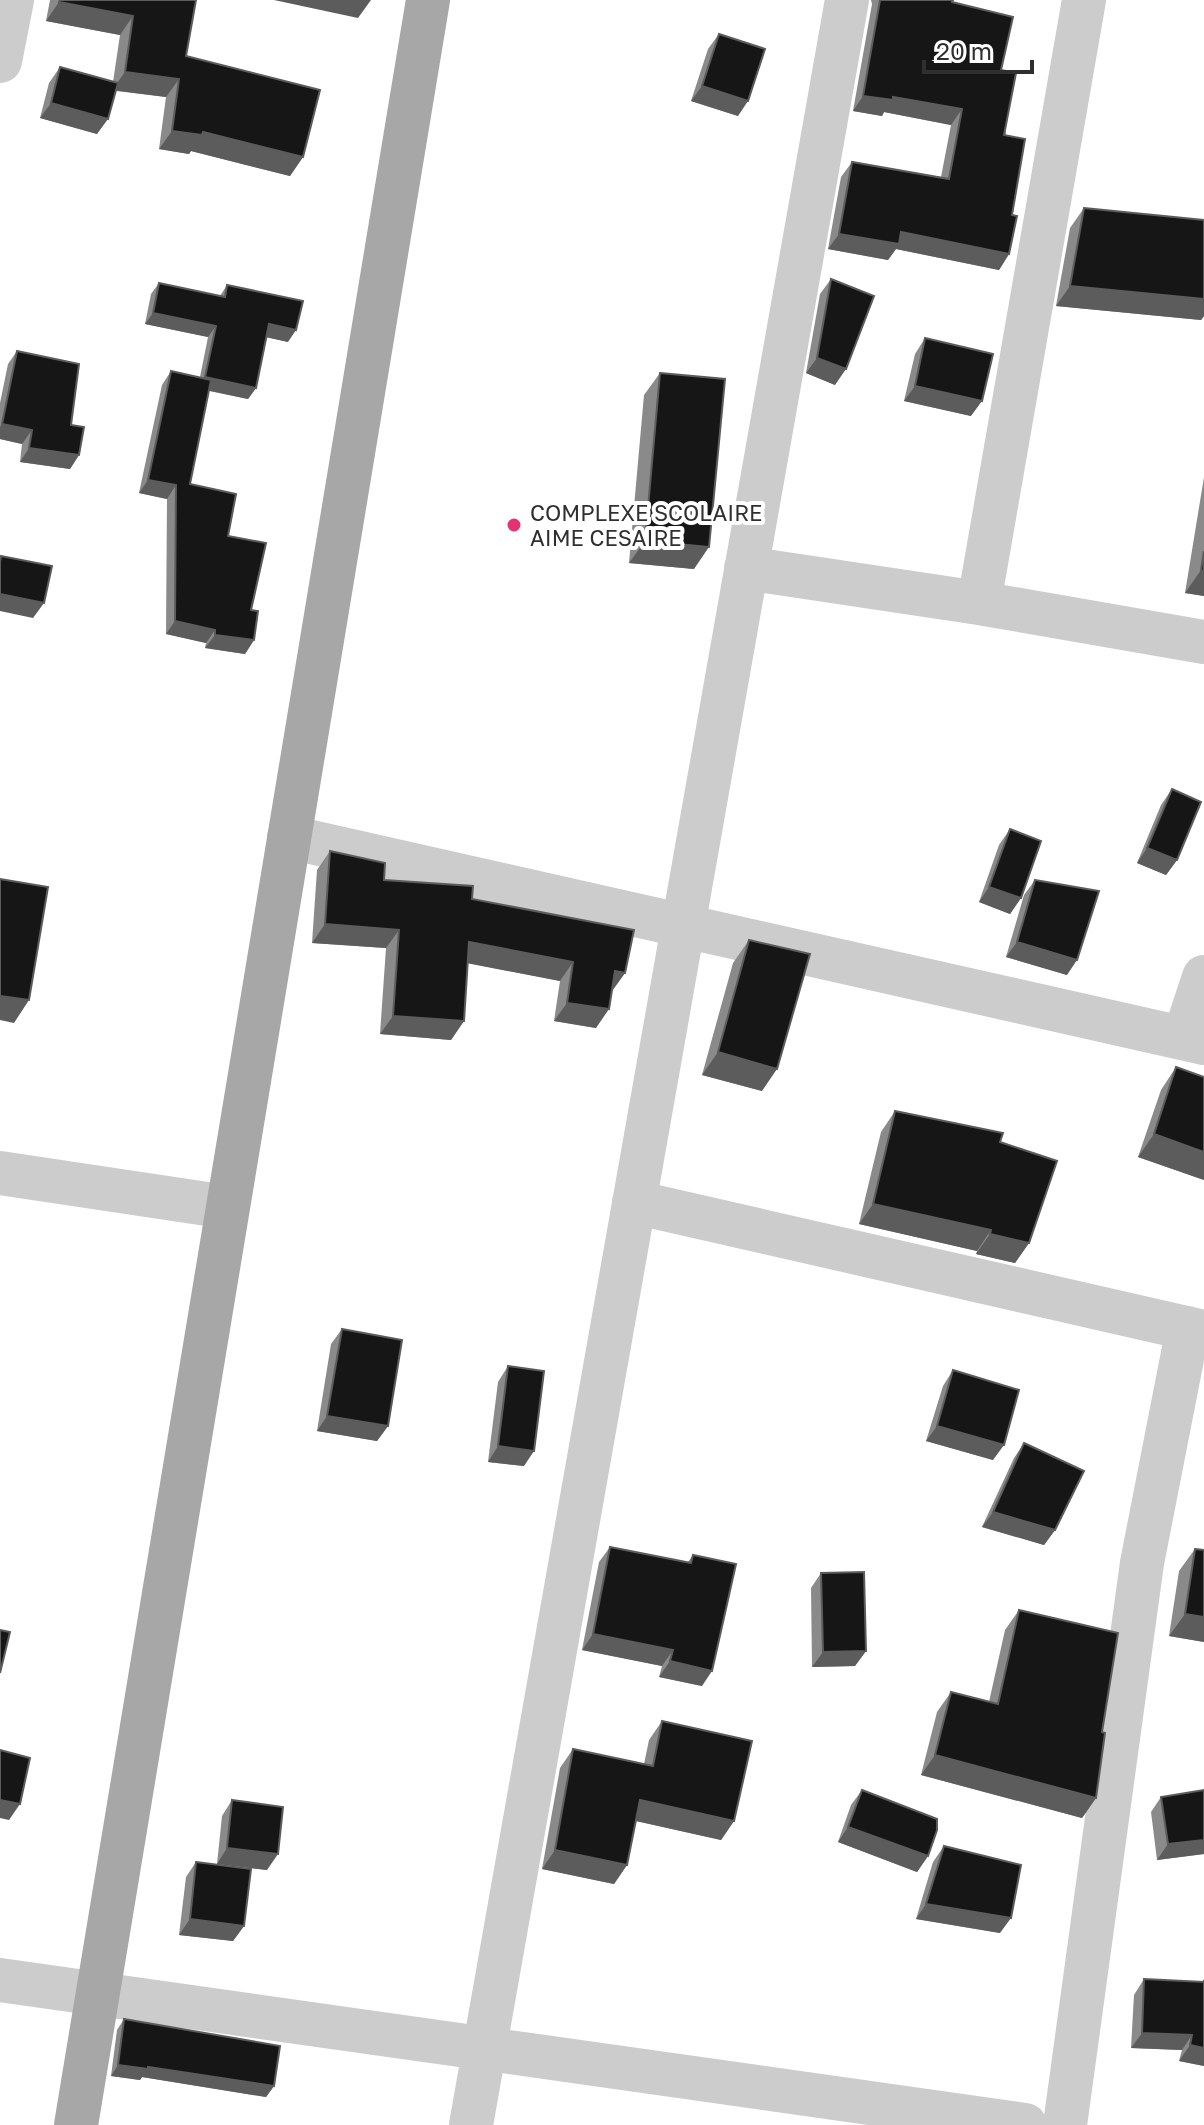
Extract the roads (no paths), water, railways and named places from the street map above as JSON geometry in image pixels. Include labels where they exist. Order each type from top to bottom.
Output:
[{"type":"main road","points":[[76,2125],[428,0]]},
{"type":"street","points":[[0,61],[12,0]]},
{"type":"street","points":[[471,2125],[847,0]]},
{"type":"street","points":[[979,603],[1084,0]]},
{"type":"street","points":[[746,568],[979,603],[1204,642]]},
{"type":"street","points":[[289,837],[1194,1040],[1204,977]]},
{"type":"street","points":[[0,1173],[227,1207]]},
{"type":"street","points":[[634,1202],[1196,1330],[1142,1563],[1065,2125]]},
{"type":"street","points":[[0,1980],[1025,2125]]},
{"type":"place","name":"COMPLEXE SCOLAIRE AIME CESAIRE","points":[[514,525]]}]
